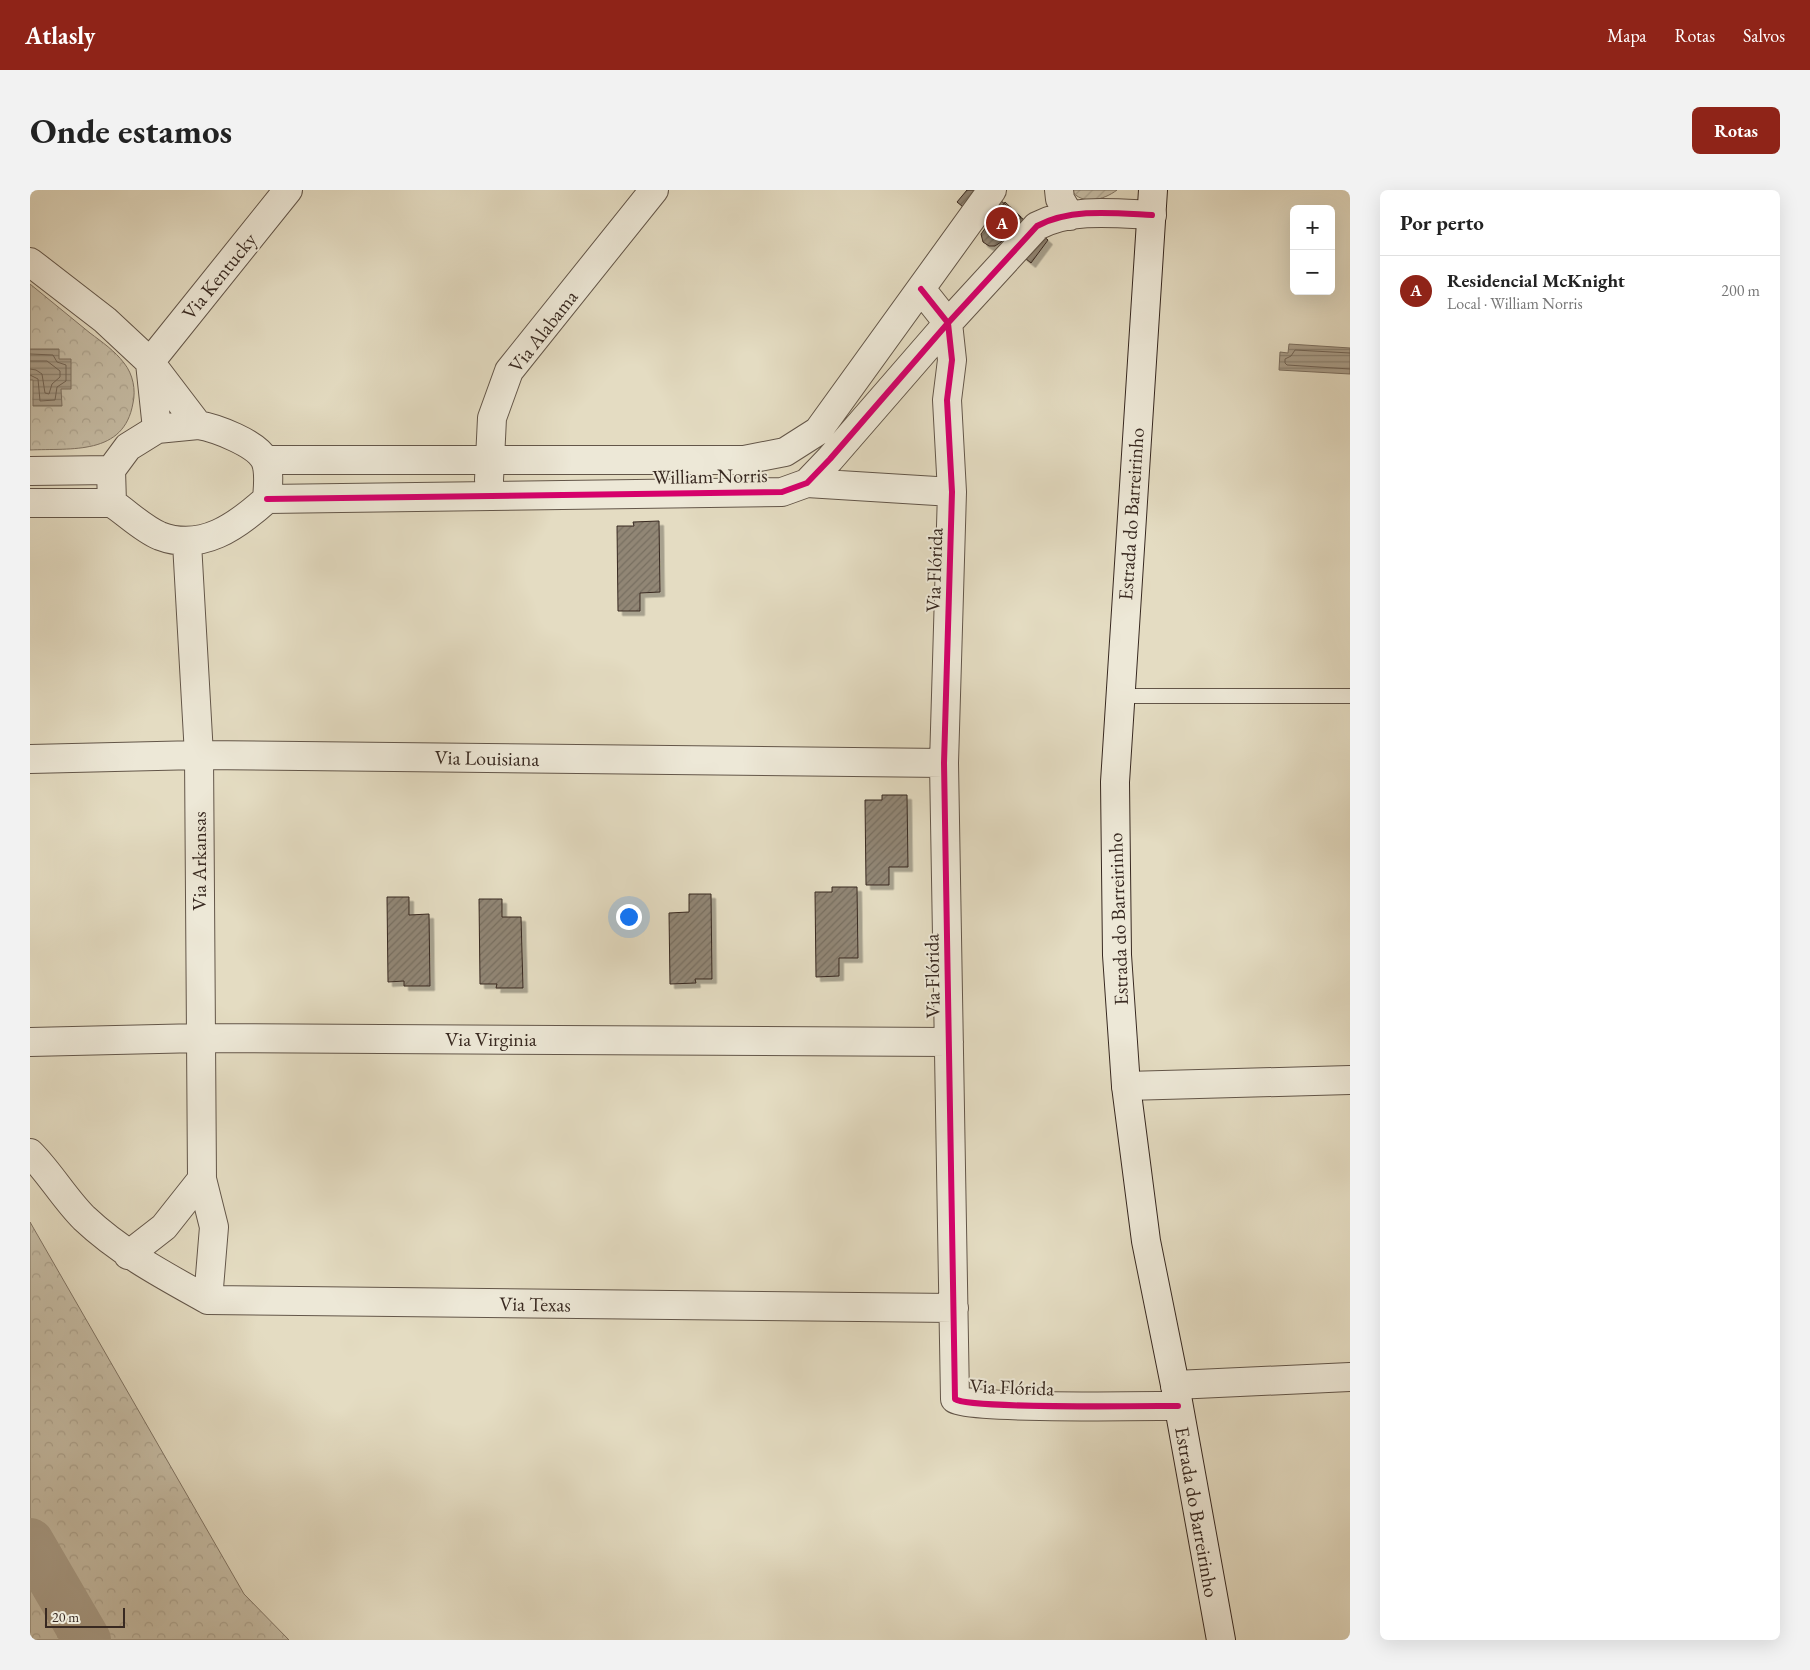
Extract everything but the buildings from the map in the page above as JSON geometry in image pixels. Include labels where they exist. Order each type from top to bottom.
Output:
[{"type":"street","name":"Via Kentucky","points":[[150,362],[288,190]]},
{"type":"street","name":"Via Alabama","points":[[490,496],[489,462],[492,418],[509,371],[654,190]]},
{"type":"street","points":[[1059,190],[1060,199],[1070,216],[1152,202]]},
{"type":"street","name":"William Norris","points":[[265,460],[489,462],[744,460],[786,452],[818,431],[991,191]]},
{"type":"street","name":"Estrada do Barreirinho","points":[[1152,202],[1115,782],[1117,955],[1126,1086],[1146,1241],[1177,1396],[1221,1640]]},
{"type":"street","name":"William Norris","points":[[267,499],[782,492],[807,483],[948,323],[1037,226],[1054,217],[1070,216]]},
{"type":"street","points":[[30,262],[105,320],[150,362],[198,425]]},
{"type":"street","points":[[921,289],[948,323]]},
{"type":"street","name":"Via Flórida","points":[[948,323],[952,360],[947,400],[952,492],[944,763],[956,1400],[1008,1404],[1107,1406],[1177,1396]]},
{"type":"street","points":[[886,338],[914,363],[947,400]]},
{"type":"street","points":[[150,362],[157,429]]},
{"type":"street","points":[[30,503],[112,503],[159,536],[187,543],[218,534],[251,514],[267,499],[268,481],[265,460],[253,447],[211,427],[198,425],[157,429],[128,447],[111,470],[112,503]]},
{"type":"street","points":[[30,470],[111,470]]},
{"type":"street","points":[[807,483],[952,492]]},
{"type":"street","name":"Via Arkansas","points":[[187,543],[199,755],[202,1179],[214,1227],[208,1300]]},
{"type":"street","name":"Via Louisiana","points":[[30,759],[199,755],[944,763]]},
{"type":"street","name":"Via Virginia","points":[[31,1045],[200,1038],[949,1042]]},
{"type":"street","points":[[1126,1086],[1350,1080]]},
{"type":"street","name":"Via Texas","points":[[30,1153],[46,1169],[83,1217],[128,1255],[208,1300],[954,1308]]},
{"type":"street","points":[[128,1255],[164,1227],[202,1179]]},
{"type":"street","points":[[1177,1396],[1350,1377]]},
{"type":"lane","points":[[1119,696],[1350,696]]},
{"type":"green space","points":[[1071,190],[1117,190],[1100,199],[1087,200],[1076,195]]},
{"type":"green space","points":[[30,284],[112,351],[130,372],[134,393],[128,420],[119,432],[107,441],[94,446],[78,448],[30,450]]},
{"type":"green space","points":[[30,1222],[244,1594],[289,1640],[30,1640]]},
{"type":"water","points":[[1289,344],[1350,348],[1350,374],[1279,370],[1280,352],[1288,353]]},
{"type":"water","points":[[30,349],[59,349],[59,359],[71,359],[71,389],[61,389],[62,406],[33,406],[33,380],[30,380]]},
{"type":"waterway","points":[[30,1542],[87,1640]]},
{"type":"cycle path","points":[[267,499],[782,492],[807,483],[948,323],[1037,226],[1050,220],[1078,214],[1152,215]]},
{"type":"cycle path","points":[[921,289],[948,323],[952,360],[947,400],[952,492],[944,763],[955,1399],[967,1402],[1023,1406],[1178,1406]]},
{"type":"place","name":"Residencial McKnight","points":[[1002,223]]}]
